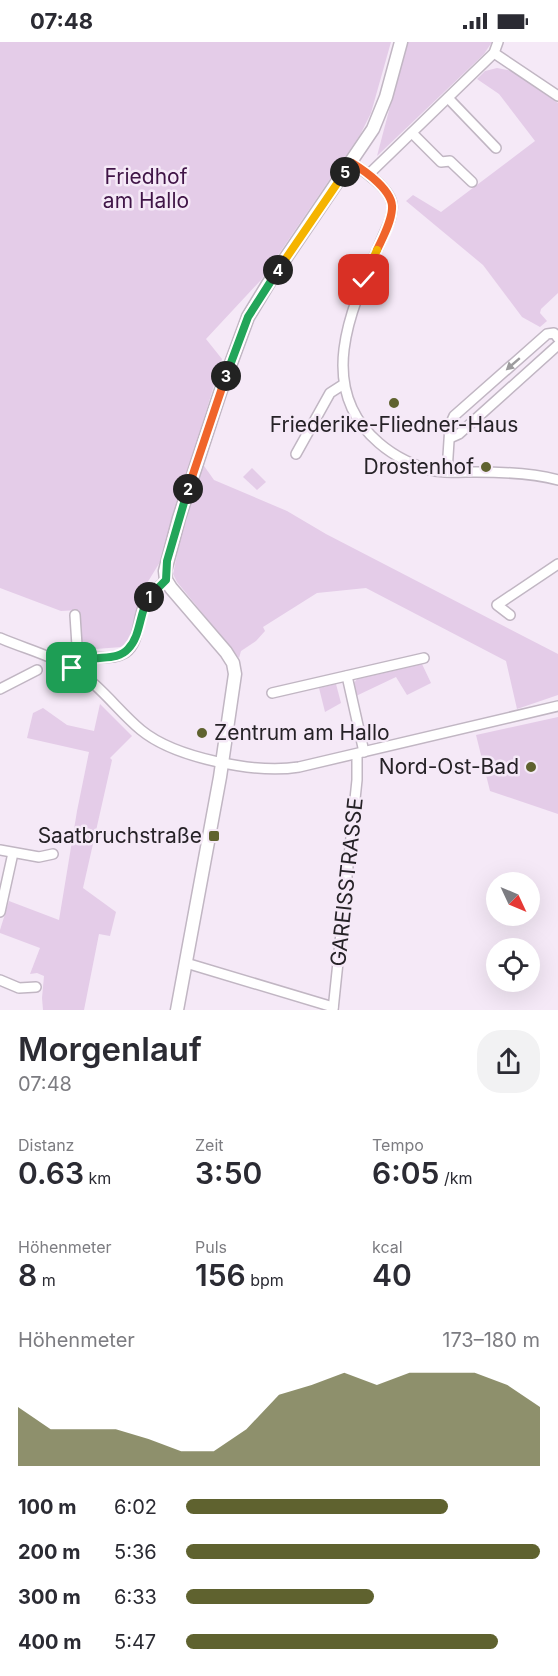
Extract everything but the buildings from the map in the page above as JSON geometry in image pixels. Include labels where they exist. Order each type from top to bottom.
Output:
[{"type":"main road","points":[[177,1010],[223,763],[234,683],[233,663],[166,580],[167,561],[189,486],[248,317],[373,129],[380,114],[401,42]]},
{"type":"street","points":[[369,174],[494,52],[498,42]]},
{"type":"street","points":[[494,52],[558,96]]},
{"type":"street","points":[[448,98],[496,148]]},
{"type":"street","points":[[412,133],[441,162],[450,161],[472,182]]},
{"type":"street","points":[[352,163],[369,174],[387,194],[392,207],[390,220],[357,297],[344,349],[344,384],[357,417],[368,433],[385,448],[422,467],[447,472],[515,473],[558,480]]},
{"type":"street","points":[[447,472],[450,425],[454,416],[547,334],[554,333],[558,338]]},
{"type":"street","points":[[450,438],[459,434],[558,345]]},
{"type":"street","points":[[296,454],[330,393],[344,384]]},
{"type":"street","points":[[510,615],[497,605],[558,564]]},
{"type":"street","points":[[75,664],[90,658],[119,655],[125,652],[134,641],[143,606],[152,592],[166,580]]},
{"type":"street","points":[[75,615],[75,664]]},
{"type":"street","points":[[0,638],[75,664],[141,730],[154,739],[200,757],[223,763],[285,770],[558,706]]},
{"type":"street","points":[[272,693],[424,658]]},
{"type":"street","points":[[0,689],[37,670]]},
{"type":"street","name":"GAREISSTRASSE","points":[[333,1008],[360,753],[347,676]]},
{"type":"street","points":[[0,850],[39,857],[53,854]]},
{"type":"street","points":[[0,912],[14,853]]},
{"type":"street","points":[[186,963],[333,1008]]},
{"type":"street","points":[[0,980],[19,988],[36,987]]},
{"type":"green space","name":"Friedhof am Hallo","points":[[0,42],[391,42],[371,113],[360,135],[261,280],[206,339],[222,359],[160,562],[141,593],[130,641],[122,647],[82,650],[79,610],[61,611],[0,588]]},
{"type":"green space","points":[[407,42],[492,42],[484,54],[377,156]]},
{"type":"green space","points":[[497,68],[512,71],[558,103],[558,293],[541,309],[540,313],[547,321],[540,327],[522,317],[483,265],[406,201],[413,195],[441,212],[535,141],[499,94],[477,79],[485,71]]},
{"type":"green space","points":[[202,463],[214,480],[287,511],[326,534],[558,654],[558,695],[517,709],[506,661],[366,588],[317,593],[263,627],[265,631],[256,641],[241,651],[239,658],[173,574],[186,514]]},
{"type":"green space","points":[[252,468],[266,482],[257,490],[243,477]]},
{"type":"green space","points":[[422,664],[431,683],[407,695],[396,677],[356,696],[354,683],[357,679]]},
{"type":"green space","points":[[336,684],[341,703],[325,712],[319,688]]},
{"type":"green space","points":[[100,704],[132,736],[110,758],[112,760],[83,888],[116,912],[110,936],[99,934],[84,1010],[43,1010],[44,976],[37,973],[30,974],[40,948],[0,933],[0,930],[9,901],[59,920],[89,752],[27,738],[33,713],[43,708],[67,725],[94,731]]},
{"type":"green space","points":[[558,717],[558,814],[490,791],[476,735]]},
{"type":"place","name":"Friederike-Fliedner-Haus","points":[[394,403]]},
{"type":"place","name":"Drostenhof","points":[[486,467]]},
{"type":"place","name":"Zentrum am Hallo","points":[[202,733]]},
{"type":"place","name":"Nord-Ost-Bad","points":[[531,767]]},
{"type":"place","name":"Saatbruchstraße","points":[[214,836]]},
{"type":"route","points":[[72,668],[78,661],[119,655],[125,652],[134,641],[143,606],[152,592],[166,580],[167,561],[179,518],[220,393],[248,317],[326,198],[352,163],[369,174],[387,194],[392,207],[390,220],[364,280]]}]
